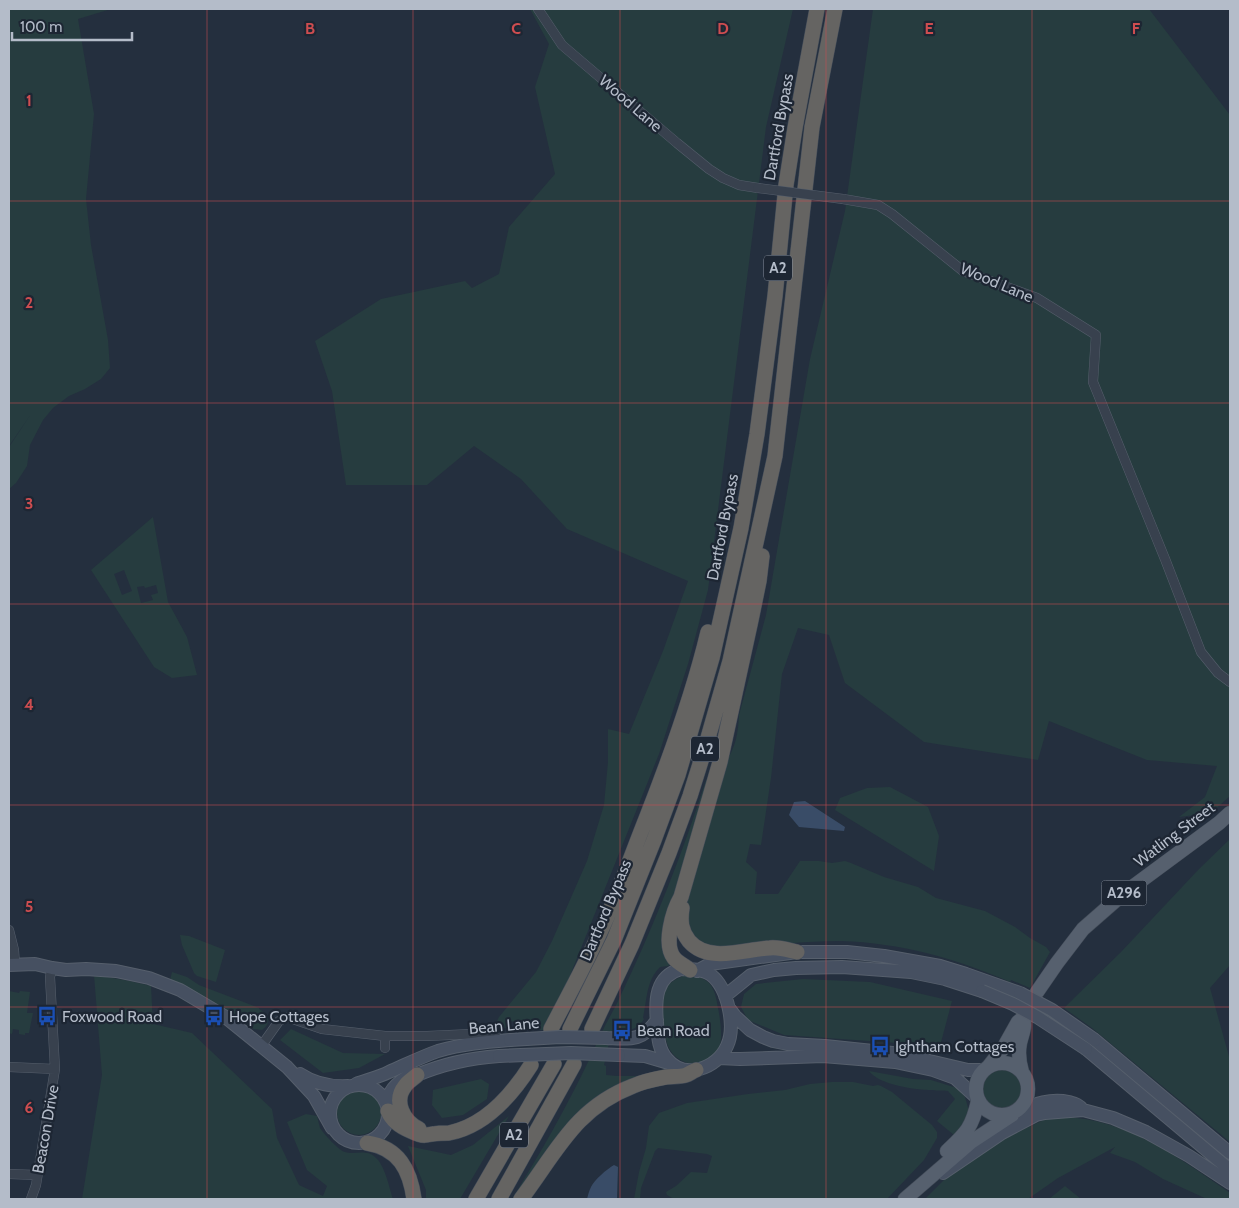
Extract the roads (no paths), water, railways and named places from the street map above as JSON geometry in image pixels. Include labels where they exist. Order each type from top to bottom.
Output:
[{"type":"highway","name":"Dartford Bypass","points":[[570,1029],[614,940],[654,840],[678,775],[712,658],[741,528],[758,424],[775,296],[786,184],[818,9]]},
{"type":"highway","name":"Dartford Bypass","points":[[592,1029],[632,944],[690,796],[730,661],[775,456],[812,128],[835,9]]},
{"type":"highway","points":[[694,970],[675,959],[672,954],[669,947],[671,928],[720,762],[750,628],[759,581],[775,456]]},
{"type":"highway","name":"A2","points":[[551,1029],[588,958],[610,910],[663,775],[704,649],[724,563],[741,528]]},
{"type":"highway","points":[[681,897],[683,930],[692,944],[702,950],[722,954],[772,947],[797,952]]},
{"type":"highway","name":"A2","points":[[476,1199],[554,1064]]},
{"type":"highway","name":"A2","points":[[499,1199],[574,1064]]},
{"type":"highway","name":"A2","points":[[387,1108],[392,1120],[405,1129],[425,1136],[459,1130],[487,1116],[498,1107],[531,1065]]},
{"type":"highway","points":[[521,1199],[573,1127],[596,1106],[620,1091],[646,1081],[685,1075],[696,1070]]},
{"type":"highway","points":[[417,1075],[403,1088],[400,1107],[410,1123],[432,1134]]},
{"type":"highway","points":[[367,1143],[386,1149],[401,1162],[409,1177],[414,1199]]},
{"type":"main road","name":"Watling Street","points":[[1037,992],[1056,963],[1083,929],[1123,894],[1230,813]]},
{"type":"main road","points":[[694,970],[712,964],[797,952],[846,952],[884,956],[940,966],[983,986],[1037,1017],[1091,1044],[1230,1153]]},
{"type":"main road","name":"Bean Lane","points":[[12,965],[35,964],[66,970],[116,971],[165,983],[185,992],[221,1014],[287,1067],[314,1096],[332,1128]]},
{"type":"main road","points":[[725,996],[751,975],[796,968],[833,967],[911,972],[983,986]]},
{"type":"main road","points":[[725,996],[730,1017],[731,1034],[727,1047],[720,1058],[707,1067],[696,1070],[674,1065],[666,1058],[660,1046],[656,999],[661,984],[668,976],[681,969],[707,973],[713,977],[719,985],[725,996],[729,1007],[735,1016],[753,1032],[770,1040],[788,1044],[892,1053],[968,1070],[986,1068],[998,1063],[1007,1063],[1015,1066],[1022,1072]]},
{"type":"main road","points":[[898,1199],[967,1131],[974,1120],[977,1099],[976,1082],[1004,1047],[1018,1022],[1023,1018],[1025,1025],[1020,1044],[1019,1062],[1026,1080],[1027,1098],[1017,1111],[971,1142],[905,1199]]},
{"type":"main road","name":"Bean Lane","points":[[287,1067],[320,1084],[351,1086],[388,1073],[411,1061],[457,1046],[482,1042],[560,1037],[630,1038],[640,1036],[649,1031],[657,1020]]},
{"type":"main road","points":[[1091,1044],[1230,1170]]},
{"type":"main road","name":"Bean Lane","points":[[387,1108],[388,1098],[397,1084],[413,1074],[417,1075],[463,1061],[499,1056],[562,1053],[619,1054],[645,1056],[674,1065]]},
{"type":"main road","points":[[720,1058],[824,1056],[895,1062],[933,1070],[955,1078],[977,1099],[986,1111],[997,1116],[1051,1100],[1079,1105],[1083,1110]]},
{"type":"main road","points":[[360,1084],[372,1088],[381,1095],[387,1108],[388,1117],[384,1128],[376,1138],[367,1143],[346,1141],[332,1128],[329,1110],[331,1104],[338,1093],[351,1086],[360,1084]]},
{"type":"main road","points":[[911,1199],[942,1173],[1002,1133],[1036,1115],[1083,1110],[1122,1121],[1159,1138],[1230,1183]]},
{"type":"street","name":"Wood Lane","points":[[538,9],[562,45],[677,143],[723,178],[739,185],[881,206],[963,272],[1037,298],[1096,335],[1093,382],[1201,652],[1218,673],[1230,682]]},
{"type":"street","points":[[9,930],[14,950],[12,965]]},
{"type":"street","name":"Beacon Drive","points":[[31,1199],[38,1175],[55,1070],[50,976],[52,968]]},
{"type":"street","name":"Bean Lane","points":[[262,1046],[279,1021],[287,1017],[322,1029],[385,1036],[472,1034],[495,1028]]},
{"type":"street","points":[[385,1036],[385,1048]]},
{"type":"street","points":[[9,1067],[55,1070]]},
{"type":"street","points":[[9,1174],[38,1175]]},
{"type":"water","points":[[805,801],[845,827],[844,831],[799,827],[789,815],[794,802]]},
{"type":"water","points":[[614,1165],[618,1167],[617,1199],[587,1199],[590,1188],[595,1181]]},
{"type":"place","name":"Foxwood Road","points":[[47,1016]]},
{"type":"place","name":"Hope Cottages","points":[[214,1016]]},
{"type":"place","name":"Bean Road","points":[[622,1030]]},
{"type":"place","name":"Ightham Cottages","points":[[880,1046]]}]
